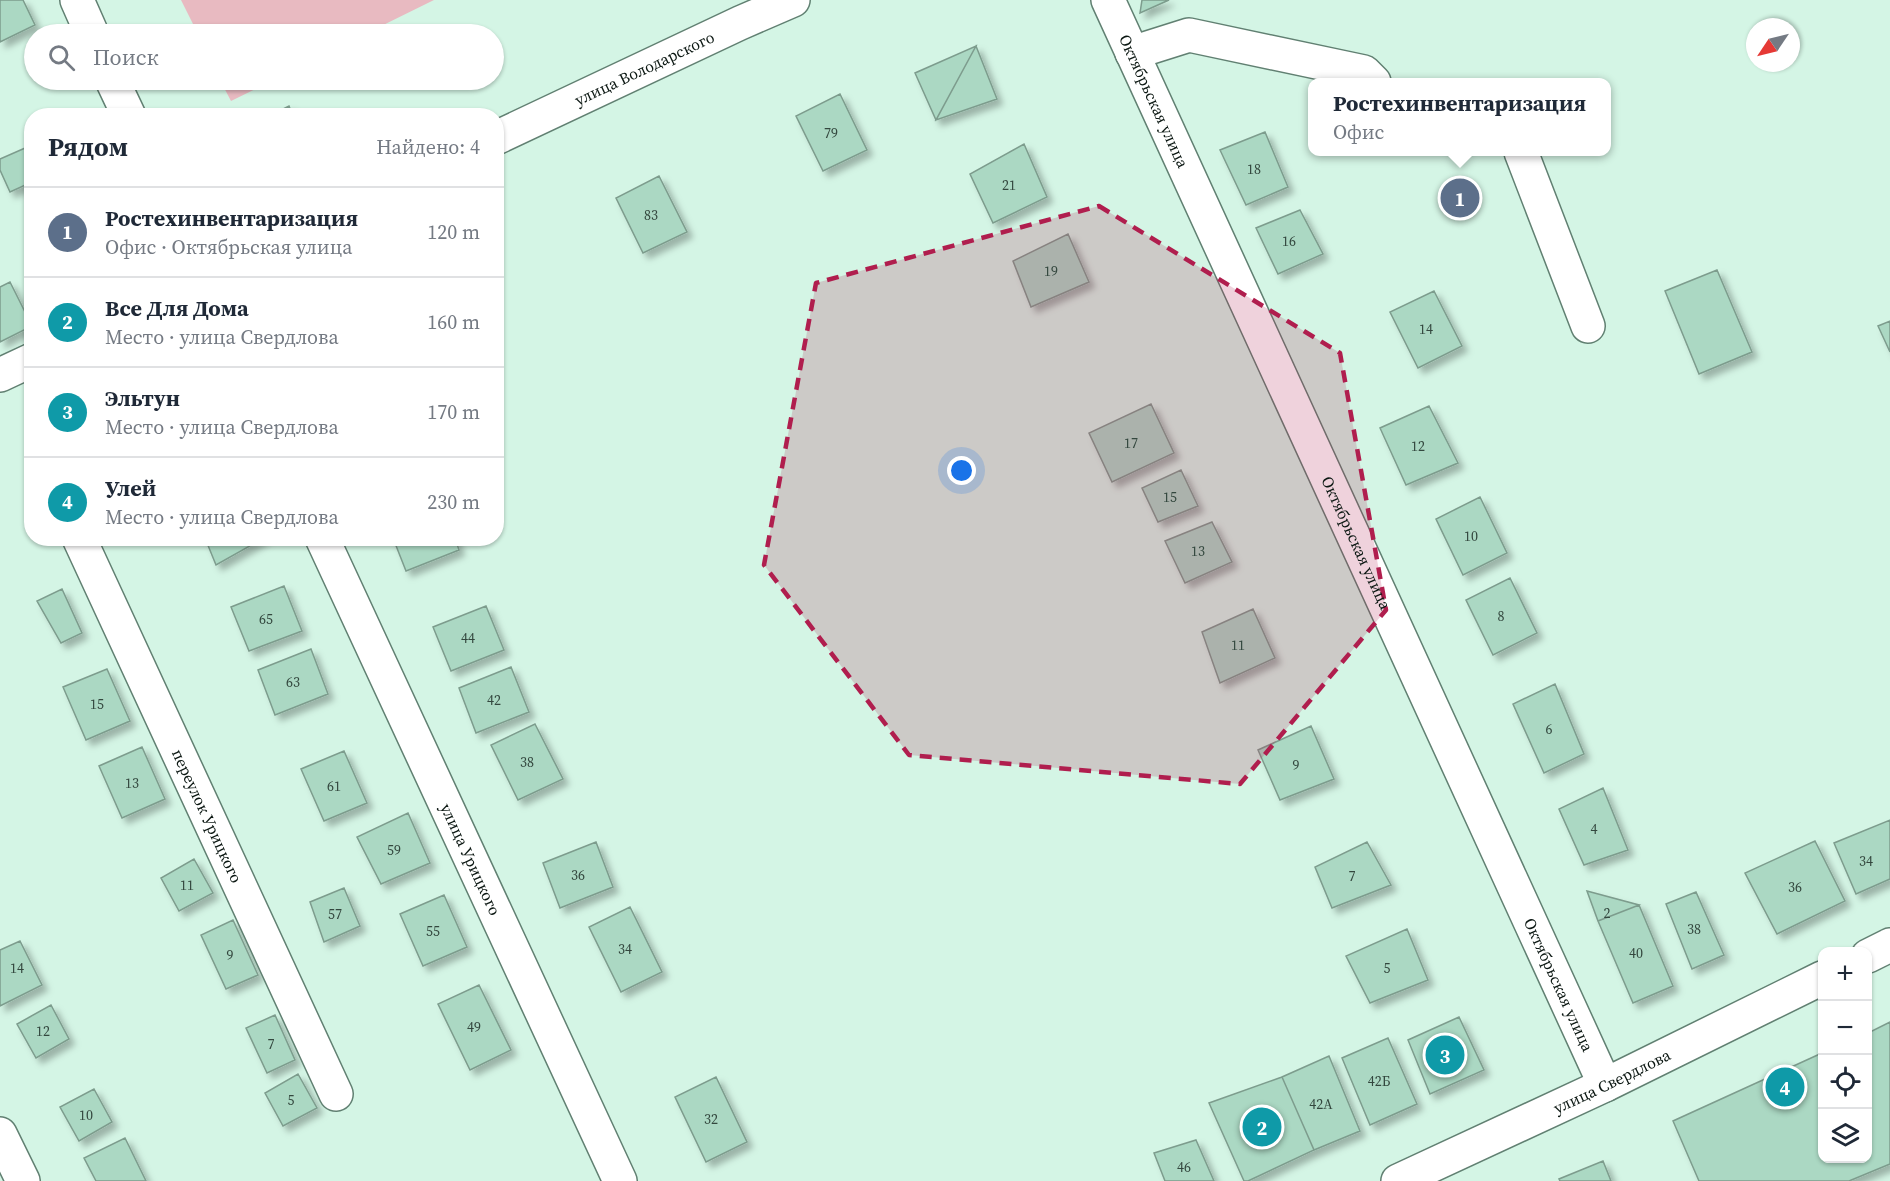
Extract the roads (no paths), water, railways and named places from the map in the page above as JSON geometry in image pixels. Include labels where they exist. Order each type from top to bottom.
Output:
[{"type":"street","points":[[77,0],[88,24]]},
{"type":"street","name":"улица Володарского","points":[[504,134],[792,0]]},
{"type":"street","name":"Октябрьская улица","points":[[1108,0],[1605,1085]]},
{"type":"street","points":[[1132,53],[1189,34],[1364,72],[1370,78]]},
{"type":"street","points":[[117,90],[125,108]]},
{"type":"street","points":[[1523,156],[1588,326]]},
{"type":"street","points":[[0,375],[24,364]]},
{"type":"street","name":"переулок Урицкого","points":[[82,546],[336,1094]]},
{"type":"street","name":"улица Урицкого","points":[[326,546],[620,1181]]},
{"type":"street","points":[[1872,954],[1890,945]]},
{"type":"street","name":"улица Свердлова","points":[[1398,1181],[1605,1085],[1818,980]]},
{"type":"street","points":[[0,1134],[23,1181]]},
{"type":"place","name":"Ростехинвентаризация","points":[[1460,198]]},
{"type":"place","name":"Эльтун","points":[[1445,1055]]},
{"type":"place","name":"Улей","points":[[1785,1087]]},
{"type":"place","name":"Все Для Дома","points":[[1262,1127]]}]
